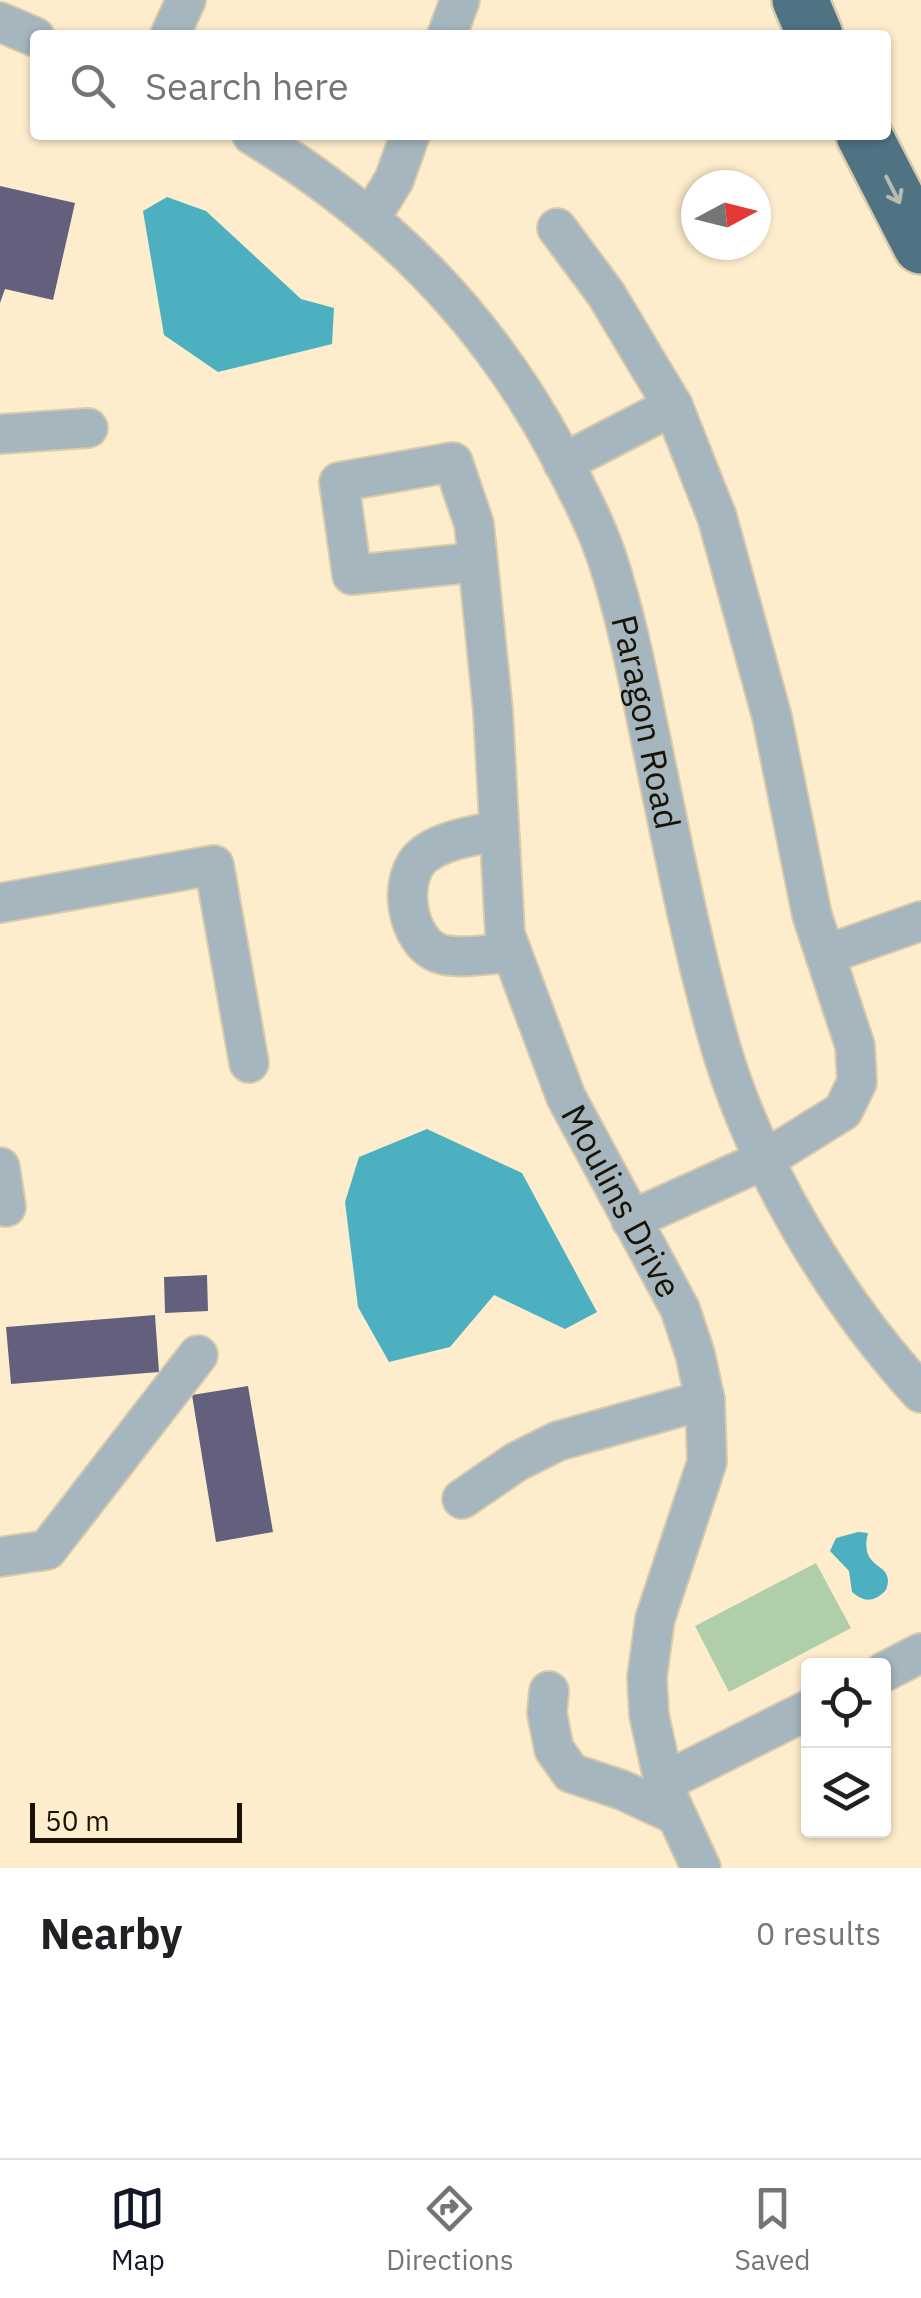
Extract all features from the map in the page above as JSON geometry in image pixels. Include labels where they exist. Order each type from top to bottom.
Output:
[{"type":"highway","points":[[800,0],[813,30]]},
{"type":"highway","points":[[867,140],[921,246]]},
{"type":"street","points":[[172,30],[186,0]]},
{"type":"street","points":[[449,30],[460,0]]},
{"type":"street","points":[[0,22],[30,35]]},
{"type":"street","name":"Paragon Road","points":[[260,140],[371,217],[466,313],[529,398],[564,463],[585,503],[611,572],[631,644],[722,1051],[766,1159],[841,1292],[921,1393]]},
{"type":"street","points":[[371,217],[394,180],[408,140]]},
{"type":"street","points":[[557,228],[606,294],[673,406],[716,517],[772,717],[812,915],[855,1046],[857,1082],[843,1111],[766,1159],[631,1220]]},
{"type":"street","points":[[564,463],[673,406]]},
{"type":"street","points":[[0,434],[88,428]]},
{"type":"street","name":"Moulins Drive","points":[[478,562],[352,575],[339,482],[454,462],[474,524],[478,562],[493,711],[505,934],[566,1097],[680,1309],[695,1354],[705,1400],[707,1462],[651,1640],[649,1716],[670,1798],[701,1868]]},
{"type":"street","points":[[499,830],[455,840],[422,856],[412,874],[409,898],[413,928],[424,945],[443,955],[512,952]]},
{"type":"street","points":[[0,903],[214,865],[249,1064]]},
{"type":"street","points":[[824,955],[921,921]]},
{"type":"street","points":[[0,1167],[6,1206]]},
{"type":"street","points":[[0,1557],[47,1550],[198,1355]]},
{"type":"street","points":[[462,1499],[516,1462],[558,1440],[705,1400]]},
{"type":"street","points":[[891,1668],[921,1653]]},
{"type":"street","points":[[549,1690],[547,1713],[554,1749],[571,1774],[622,1790],[670,1798],[801,1714]]},
{"type":"green space","points":[[816,1563],[851,1628],[729,1692],[695,1626]]},
{"type":"water","points":[[167,197],[206,211],[301,299],[334,308],[332,344],[218,372],[164,335],[143,211]]},
{"type":"water","points":[[427,1129],[522,1173],[597,1312],[565,1329],[494,1295],[450,1347],[389,1362],[358,1307],[345,1202],[359,1157]]},
{"type":"water","points":[[868,1533],[868,1555],[883,1569],[888,1581],[886,1590],[874,1599],[852,1592],[849,1571],[830,1551],[836,1538]]},
{"type":"building","points":[[0,186],[75,203],[53,300],[5,289],[0,303]]},
{"type":"building","points":[[207,1275],[208,1311],[165,1313],[164,1277]]},
{"type":"building","points":[[155,1315],[159,1372],[11,1384],[6,1327]]},
{"type":"building","points":[[248,1386],[273,1532],[216,1542],[192,1395]]}]
